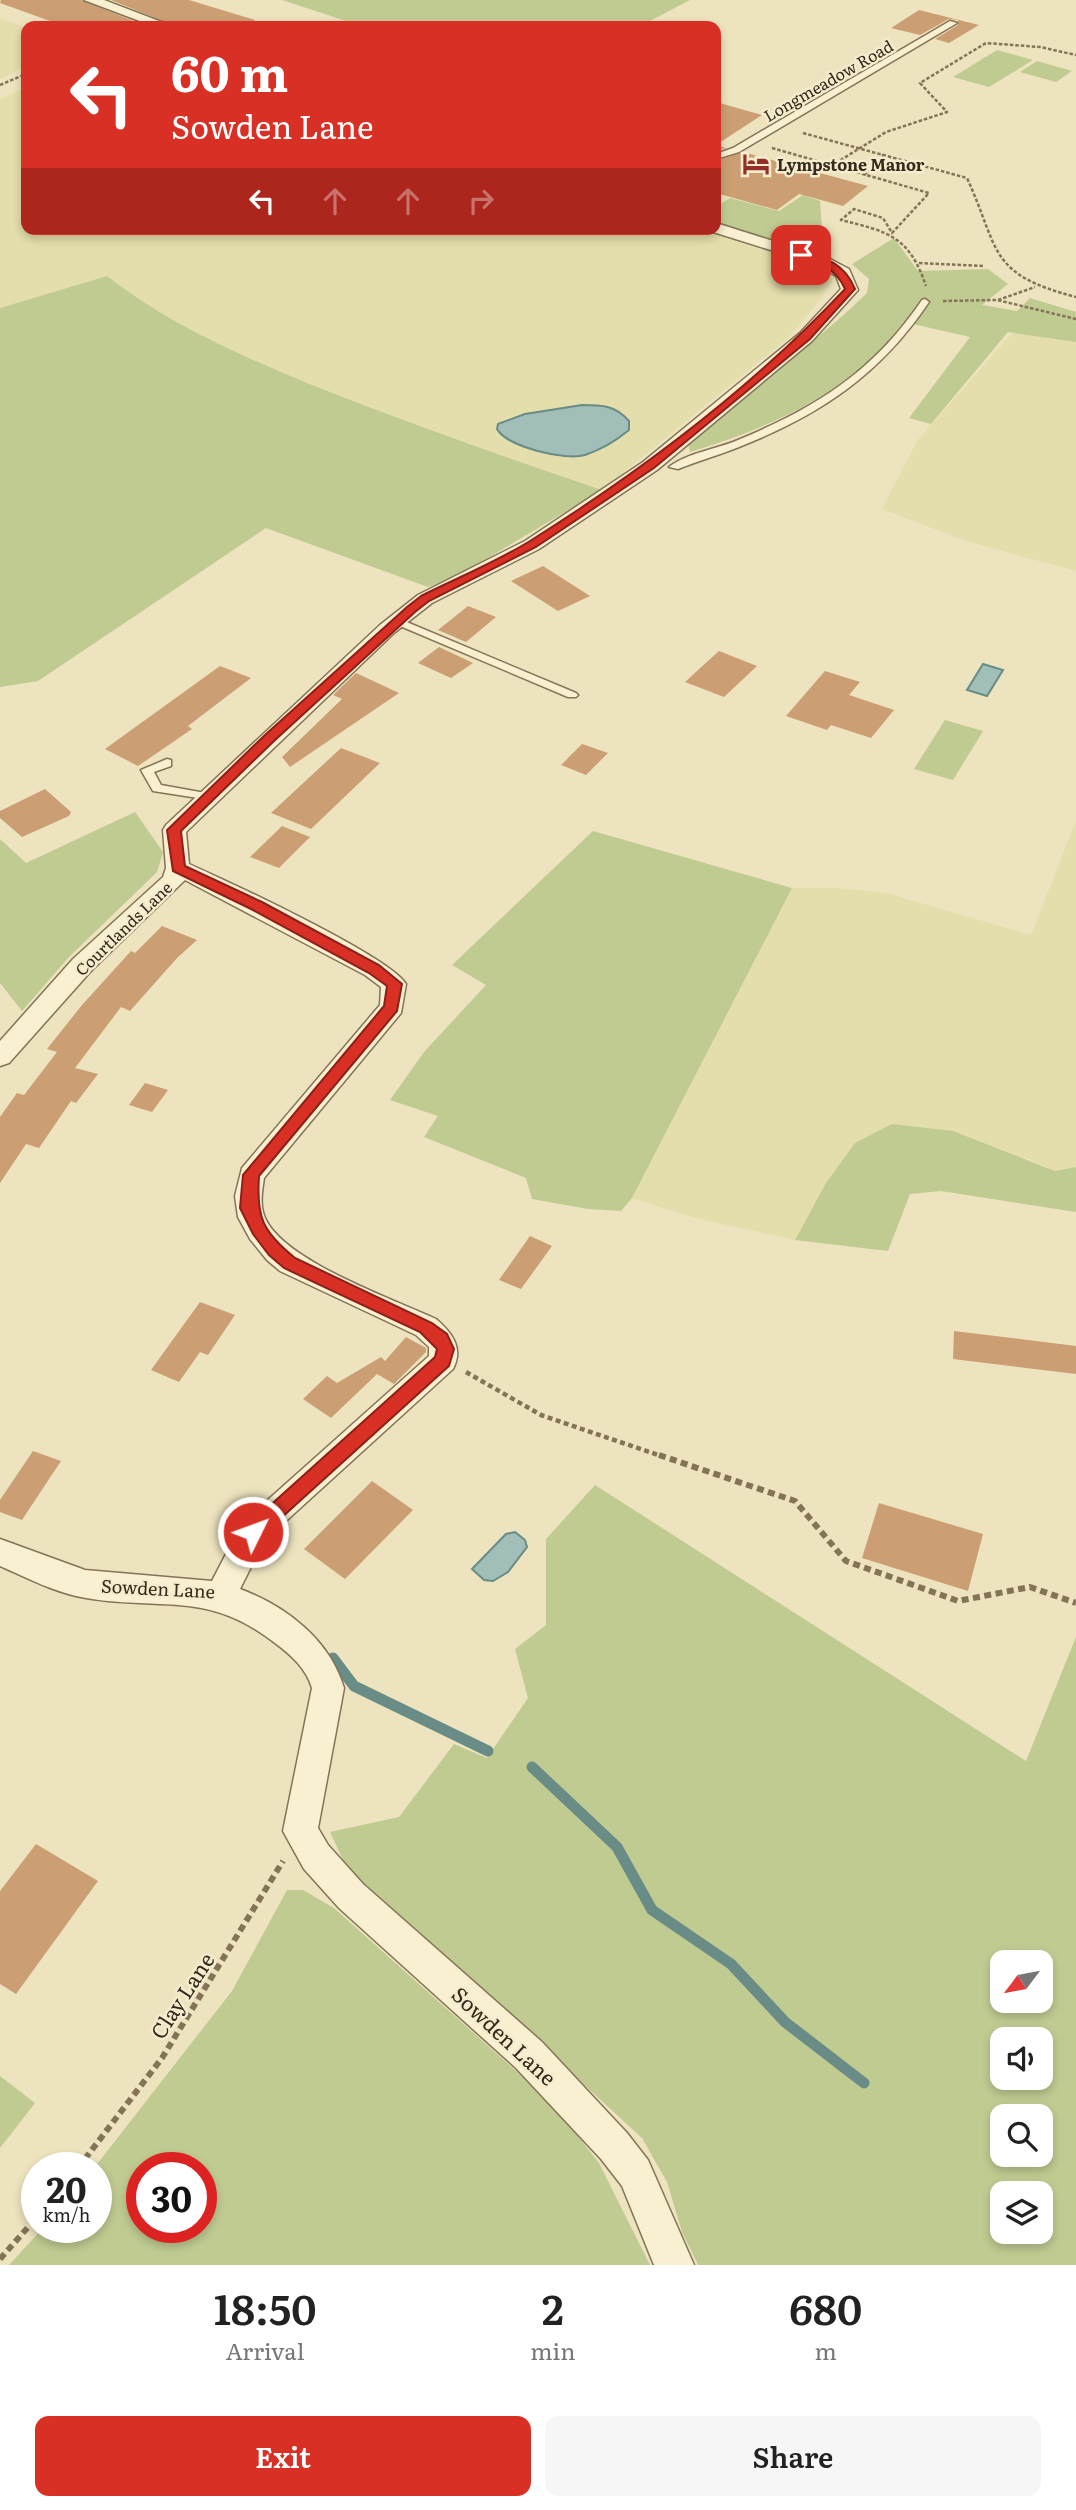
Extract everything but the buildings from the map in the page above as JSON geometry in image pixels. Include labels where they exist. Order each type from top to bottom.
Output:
[{"type":"street","points":[[92,0],[151,21]]},
{"type":"street","name":"Courtlands Lane","points":[[0,1057],[82,965],[173,881],[178,868],[174,830],[397,621],[425,599],[532,545],[650,466],[806,337],[850,289],[843,273],[824,262],[721,230]]},
{"type":"street","points":[[650,466],[674,467]]},
{"type":"street","points":[[178,868],[245,899],[374,969],[394,984],[392,1007],[251,1175],[248,1208],[259,1230],[275,1251],[289,1263],[426,1327],[440,1339],[446,1349],[443,1361]]},
{"type":"street","name":"Sowden Lane","points":[[0,1552],[84,1584],[221,1595],[253,1532],[443,1361]]},
{"type":"street","points":[[221,1595],[250,1606],[278,1625],[312,1654],[324,1670],[328,1688],[300,1831]]},
{"type":"street","name":"Sowden Lane","points":[[300,1831],[316,1857],[351,1896],[529,2055],[614,2146],[635,2173],[674,2265]]},
{"type":"lane","name":"Longmeadow Road","points":[[721,155],[736,150],[953,23]]},
{"type":"lane","points":[[674,467],[745,441],[806,414],[863,377],[912,324],[925,302]]},
{"type":"lane","points":[[397,621],[572,695]]},
{"type":"lane","points":[[167,763],[147,770],[157,788],[207,797]]},
{"type":"path","points":[[830,166],[876,134],[919,118],[947,112],[920,83],[986,43],[1040,47],[1076,55]]},
{"type":"path","points":[[0,85],[21,76]]},
{"type":"path","points":[[791,135],[803,132],[967,177],[983,224],[1001,261],[1035,287],[1076,297]]},
{"type":"path","points":[[782,140],[772,146],[773,150],[929,193],[892,233]]},
{"type":"path","points":[[863,176],[883,160],[883,154]]},
{"type":"path","points":[[892,233],[841,220],[854,209],[883,218],[892,233],[909,247],[919,263],[927,287],[925,302],[997,300],[1076,318]]},
{"type":"path","points":[[919,263],[984,266]]},
{"type":"path","points":[[997,300],[1035,287]]},
{"type":"path","points":[[443,1361],[541,1415],[795,1501],[846,1561],[958,1601],[1030,1587],[1076,1603]]},
{"type":"path","name":"Clay Lane","points":[[92,2152],[116,2125],[202,1997],[300,1831]]},
{"type":"path","points":[[0,2259],[21,2235]]},
{"type":"shaded area","points":[[0,18],[21,26],[21,68],[0,79]]},
{"type":"shaded area","points":[[21,90],[21,235],[717,235],[768,250],[834,277],[820,300],[788,338],[602,490],[404,423],[229,351],[137,300],[107,276],[0,308],[0,99]]},
{"type":"shaded area","points":[[1015,330],[1076,342],[1076,571],[966,541],[882,509],[917,441]]},
{"type":"shaded area","points":[[1076,821],[1076,1167],[1055,1171],[1027,1158],[826,1184],[795,1240],[695,1218],[632,1198],[792,888],[838,888],[886,893],[1031,935]]},
{"type":"green space","points":[[282,0],[690,0],[650,21],[346,21]]},
{"type":"green space","points":[[997,50],[1033,60],[989,87],[953,77]]},
{"type":"green space","points":[[1037,61],[1072,71],[1056,82],[1020,72]]},
{"type":"green space","points":[[803,195],[820,201],[822,230],[790,246],[721,225],[721,204],[730,198],[779,211]]},
{"type":"green space","points":[[894,238],[918,271],[988,269],[1008,284],[982,305],[1017,311],[1030,298],[1076,312],[1076,342],[1008,332],[931,424],[909,418],[970,337],[904,322],[863,368],[837,387],[797,410],[755,429],[690,452],[688,440],[846,313],[867,293],[869,279],[852,264]]},
{"type":"green space","points":[[107,276],[178,323],[281,372],[417,425],[602,490],[454,578],[428,587],[266,528],[38,681],[0,687],[0,308]]},
{"type":"green space","points":[[945,720],[983,731],[953,780],[914,769]]},
{"type":"green space","points":[[135,812],[163,852],[157,872],[69,957],[22,1011],[0,983],[0,839],[26,863]]},
{"type":"green space","points":[[593,831],[792,888],[632,1198],[621,1211],[588,1209],[532,1199],[526,1178],[424,1137],[438,1116],[390,1100],[424,1052],[486,985],[452,965]]},
{"type":"green space","points":[[892,1124],[953,1131],[1055,1171],[1076,1167],[1076,1212],[941,1191],[910,1194],[888,1251],[795,1240],[826,1183],[855,1143]]},
{"type":"green space","points":[[595,1485],[1026,1761],[1076,1637],[1076,2265],[698,2265],[682,2232],[667,2182],[642,2138],[543,2047],[378,1906],[343,1860],[330,1832],[399,1817],[454,1744],[487,1758],[528,1698],[515,1649],[546,1625],[546,1539]]},
{"type":"green space","points":[[287,1890],[303,1890],[334,1908],[553,2104],[599,2163],[650,2265],[9,2265],[29,2243],[112,2243],[112,2152],[106,2152],[232,1991]]},
{"type":"green space","points":[[0,2076],[35,2103],[0,2148]]},
{"type":"water","points":[[582,405],[613,409],[629,421],[629,430],[602,448],[585,455],[565,456],[524,447],[503,436],[497,429],[498,424],[525,414]]},
{"type":"water","points":[[983,664],[1003,670],[987,696],[967,690]]},
{"type":"water","points":[[515,1532],[525,1540],[527,1547],[508,1572],[493,1581],[484,1580],[472,1569],[506,1534]]},
{"type":"waterway","points":[[333,1658],[354,1686],[488,1751]]},
{"type":"waterway","points":[[532,1767],[617,1847],[652,1910],[731,1964],[785,2022],[864,2083]]},
{"type":"place","name":"Lympstone Manor","points":[[756,164]]},
{"type":"route","points":[[253,1532],[443,1361],[446,1349],[440,1339],[426,1327],[289,1263],[275,1251],[259,1230],[248,1208],[251,1175],[392,1007],[394,984],[374,969],[233,893],[178,868],[174,830],[387,629],[425,599],[532,545],[650,466],[806,337],[850,289],[843,273],[824,262],[801,255]]}]
